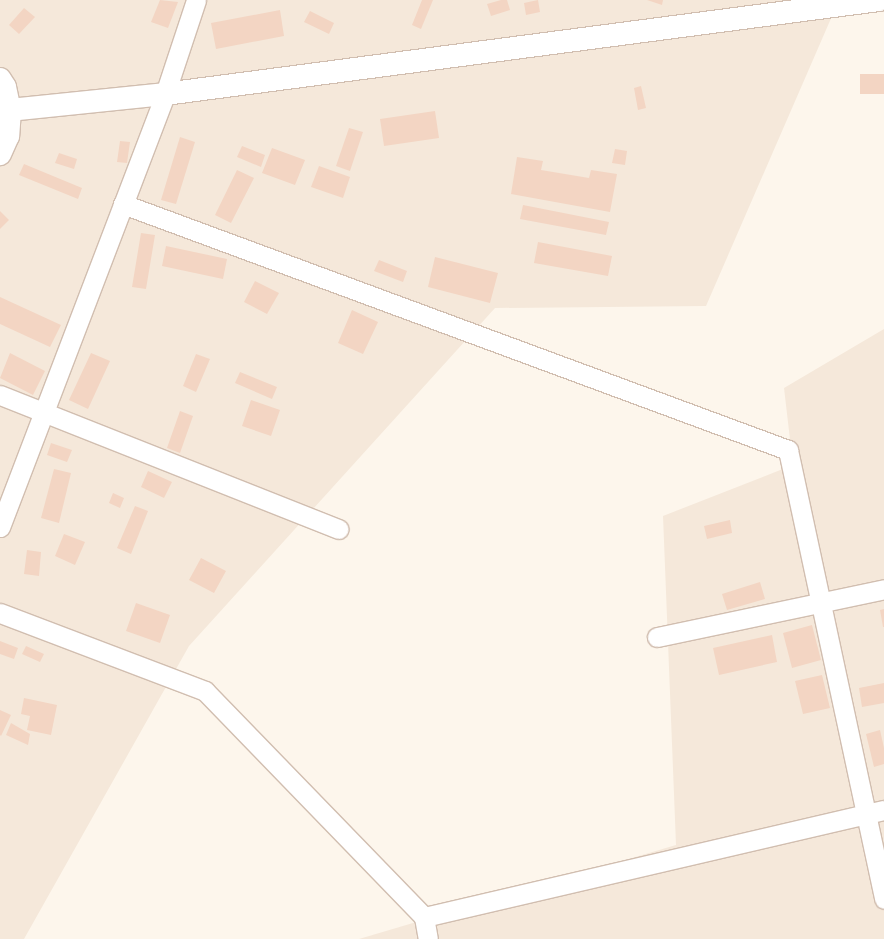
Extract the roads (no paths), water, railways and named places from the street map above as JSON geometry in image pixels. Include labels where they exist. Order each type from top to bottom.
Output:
[{"type":"main road","points":[[10,110],[165,94],[814,4],[879,0]]},
{"type":"main road","points":[[0,79],[5,87],[10,110],[8,136],[0,154]]},
{"type":"street","points":[[0,527],[165,94],[196,0]]},
{"type":"street","points":[[123,204],[788,450],[821,602],[875,812],[884,899]]},
{"type":"street","points":[[0,395],[338,529]]},
{"type":"street","points":[[657,637],[884,589]]},
{"type":"street","points":[[0,613],[205,691],[424,917],[428,939]]},
{"type":"street","points":[[424,917],[875,812]]}]
